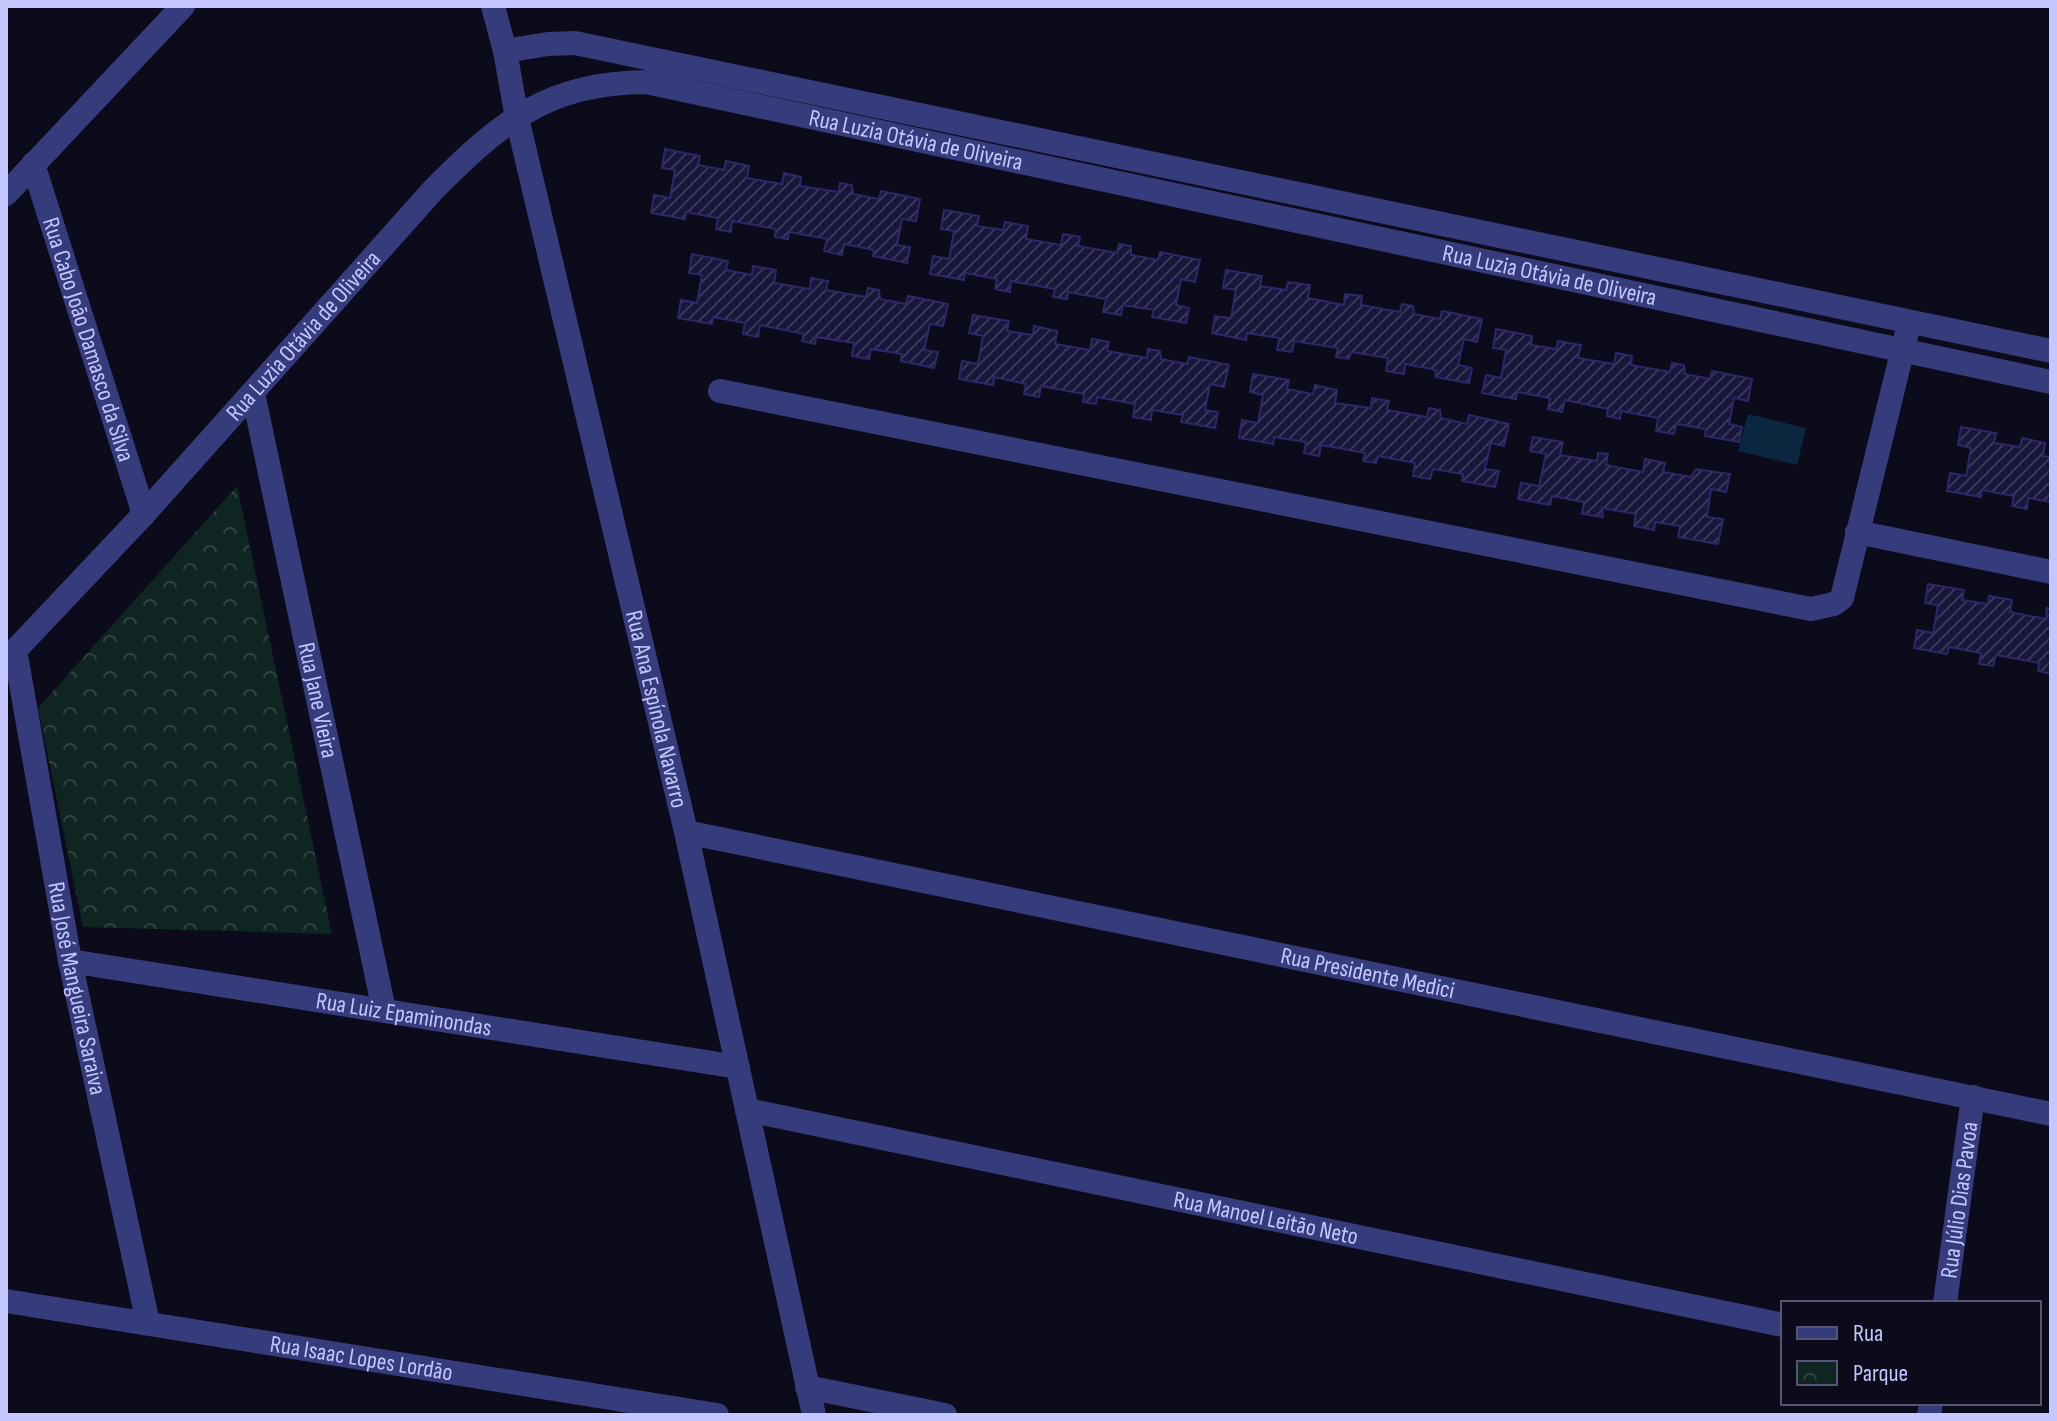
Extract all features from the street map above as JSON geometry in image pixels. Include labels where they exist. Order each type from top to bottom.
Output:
[{"type":"street","points":[[6,194],[183,6]]},
{"type":"street","name":"Rua Ana Espínola Navarro","points":[[493,6],[686,832],[814,1415]]},
{"type":"street","name":"Rua Luzia Otávia de Oliveira","points":[[505,51],[575,43],[2051,351]]},
{"type":"street","name":"Rua Luzia Otávia de Oliveira","points":[[10,655],[144,514],[434,189],[480,143],[554,97],[592,86],[646,82],[2051,382]]},
{"type":"street","name":"Rua Cabo João Damasco da Silva","points":[[33,164],[144,514]]},
{"type":"street","points":[[720,391],[1811,609],[1834,604],[1842,598],[1909,322]]},
{"type":"street","name":"Rua Jane Vieira","points":[[253,393],[384,1010]]},
{"type":"street","points":[[1857,532],[2051,572]]},
{"type":"street","name":"Rua José Mangueira Saraiva","points":[[10,655],[70,961],[148,1323]]},
{"type":"street","name":"Rua Presidente Medici","points":[[686,832],[2051,1114]]},
{"type":"street","name":"Rua Luiz Epaminondas","points":[[70,961],[738,1067]]},
{"type":"street","name":"Rua Júlio Dias Pavoa","points":[[1945,1301],[1973,1097]]},
{"type":"street","name":"Rua Manoel Leitão Neto","points":[[747,1110],[1781,1325]]},
{"type":"street","name":"Rua Isaac Lopes Lordão","points":[[6,1301],[717,1415]]},
{"type":"street","points":[[807,1387],[945,1415]]},
{"type":"green space","points":[[237,486],[332,934],[83,927],[38,708]]},
{"type":"water","points":[[1748,414],[1806,428],[1797,465],[1738,451]]},
{"type":"building","points":[[665,149],[700,156],[698,165],[724,170],[726,161],[749,166],[747,178],[782,184],[784,173],[801,177],[800,186],[839,192],[840,183],[852,185],[853,194],[879,199],[881,191],[920,199],[916,221],[902,219],[897,245],[910,247],[907,263],[873,256],[874,250],[844,244],[842,255],[824,251],[827,239],[789,232],[788,239],[775,237],[776,229],[732,221],[731,232],[716,229],[718,218],[686,212],[685,219],[651,213],[654,195],[670,198],[675,170],[662,168]]},
{"type":"building","points":[[944,210],[979,216],[977,226],[1003,230],[1005,222],[1028,226],[1026,239],[1061,245],[1063,234],[1080,237],[1078,246],[1117,253],[1119,244],[1131,246],[1131,255],[1158,260],[1160,252],[1200,260],[1195,282],[1181,279],[1176,305],[1189,308],[1186,323],[1152,317],[1154,310],[1123,305],[1121,315],[1103,312],[1106,299],[1068,292],[1067,299],[1053,297],[1055,289],[1011,281],[1010,292],[995,289],[997,279],[965,273],[964,280],[930,274],[933,256],[949,259],[954,231],[941,229]]},
{"type":"building","points":[[692,254],[728,261],[726,270],[752,275],[753,266],[776,270],[774,283],[810,289],[811,278],[828,281],[826,290],[866,297],[868,288],[879,290],[880,299],[906,304],[908,296],[948,304],[943,326],[930,324],[924,350],[938,352],[934,368],[901,361],[902,354],[871,349],[869,359],[852,356],[854,343],[816,337],[815,344],[802,341],[804,334],[760,325],[758,337],[743,334],[745,323],[713,317],[712,324],[678,318],[681,300],[697,303],[702,275],[689,273]]},
{"type":"building","points":[[1226,270],[1262,276],[1260,286],[1286,290],[1288,282],[1310,285],[1308,298],[1344,305],[1345,294],[1362,296],[1361,305],[1400,312],[1402,304],[1413,306],[1414,314],[1440,319],[1442,311],[1482,319],[1477,342],[1464,339],[1458,365],[1472,368],[1469,383],[1435,377],[1436,370],[1405,364],[1404,374],[1386,371],[1388,358],[1351,352],[1349,359],[1336,357],[1338,348],[1294,341],[1292,352],[1277,350],[1279,338],[1247,333],[1246,340],[1212,333],[1215,316],[1231,318],[1236,290],[1223,288]]},
{"type":"building","points":[[973,315],[1009,321],[1007,331],[1033,335],[1034,326],[1057,331],[1055,344],[1090,350],[1092,339],[1109,342],[1107,351],[1147,358],[1148,349],[1160,351],[1161,359],[1187,364],[1189,357],[1229,365],[1224,387],[1210,384],[1205,410],[1218,412],[1215,428],[1181,422],[1183,415],[1152,410],[1151,420],[1133,417],[1135,404],[1097,397],[1096,404],[1083,402],[1084,394],[1041,386],[1039,397],[1024,394],[1026,384],[994,377],[993,385],[959,379],[962,361],[978,364],[983,336],[969,333]]},
{"type":"building","points":[[1496,329],[1532,336],[1531,345],[1556,349],[1558,341],[1581,345],[1578,358],[1614,364],[1616,353],[1632,356],[1631,365],[1670,372],[1672,363],[1684,365],[1685,374],[1710,379],[1712,371],[1752,379],[1748,401],[1734,398],[1729,424],[1742,427],[1739,442],[1705,436],[1706,429],[1676,424],[1674,434],[1656,431],[1658,418],[1621,411],[1620,419],[1607,416],[1608,409],[1565,400],[1562,412],[1548,409],[1550,398],[1517,392],[1516,399],[1482,393],[1486,375],[1501,378],[1506,350],[1493,348]]},
{"type":"building","points":[[1253,374],[1289,380],[1287,389],[1313,394],[1315,385],[1337,390],[1335,403],[1371,408],[1372,398],[1389,401],[1387,410],[1427,417],[1429,408],[1440,410],[1441,418],[1467,424],[1469,415],[1509,424],[1504,446],[1491,443],[1485,469],[1499,471],[1495,487],[1462,481],[1463,474],[1433,469],[1430,479],[1413,476],[1415,463],[1378,456],[1376,463],[1363,461],[1365,453],[1321,445],[1319,456],[1304,453],[1306,442],[1274,437],[1273,444],[1239,438],[1242,420],[1258,423],[1263,395],[1250,392]]},
{"type":"building","points":[[1961,427],[1996,433],[1994,443],[2020,447],[2022,438],[2045,443],[2043,456],[2051,457],[2051,502],[2028,498],[2027,509],[2012,506],[2014,496],[1982,490],[1981,497],[1947,491],[1950,473],[1966,476],[1971,448],[1958,445]]},
{"type":"building","points":[[1533,437],[1563,442],[1560,455],[1597,461],[1598,453],[1608,454],[1606,465],[1643,472],[1645,459],[1665,463],[1663,472],[1691,477],[1696,469],[1730,474],[1726,492],[1711,489],[1707,517],[1723,519],[1718,544],[1678,537],[1680,526],[1655,522],[1654,530],[1634,526],[1636,514],[1602,508],[1603,517],[1582,514],[1584,502],[1552,496],[1550,505],[1518,499],[1521,483],[1539,486],[1546,454],[1530,451]]},
{"type":"building","points":[[1928,584],[1964,590],[1962,600],[1988,604],[1989,596],[2012,600],[2010,612],[2046,619],[2047,608],[2051,609],[2051,674],[2038,671],[2039,663],[1996,655],[1993,666],[1979,664],[1981,653],[1949,647],[1947,654],[1914,648],[1917,630],[1933,633],[1938,605],[1925,603]]}]
